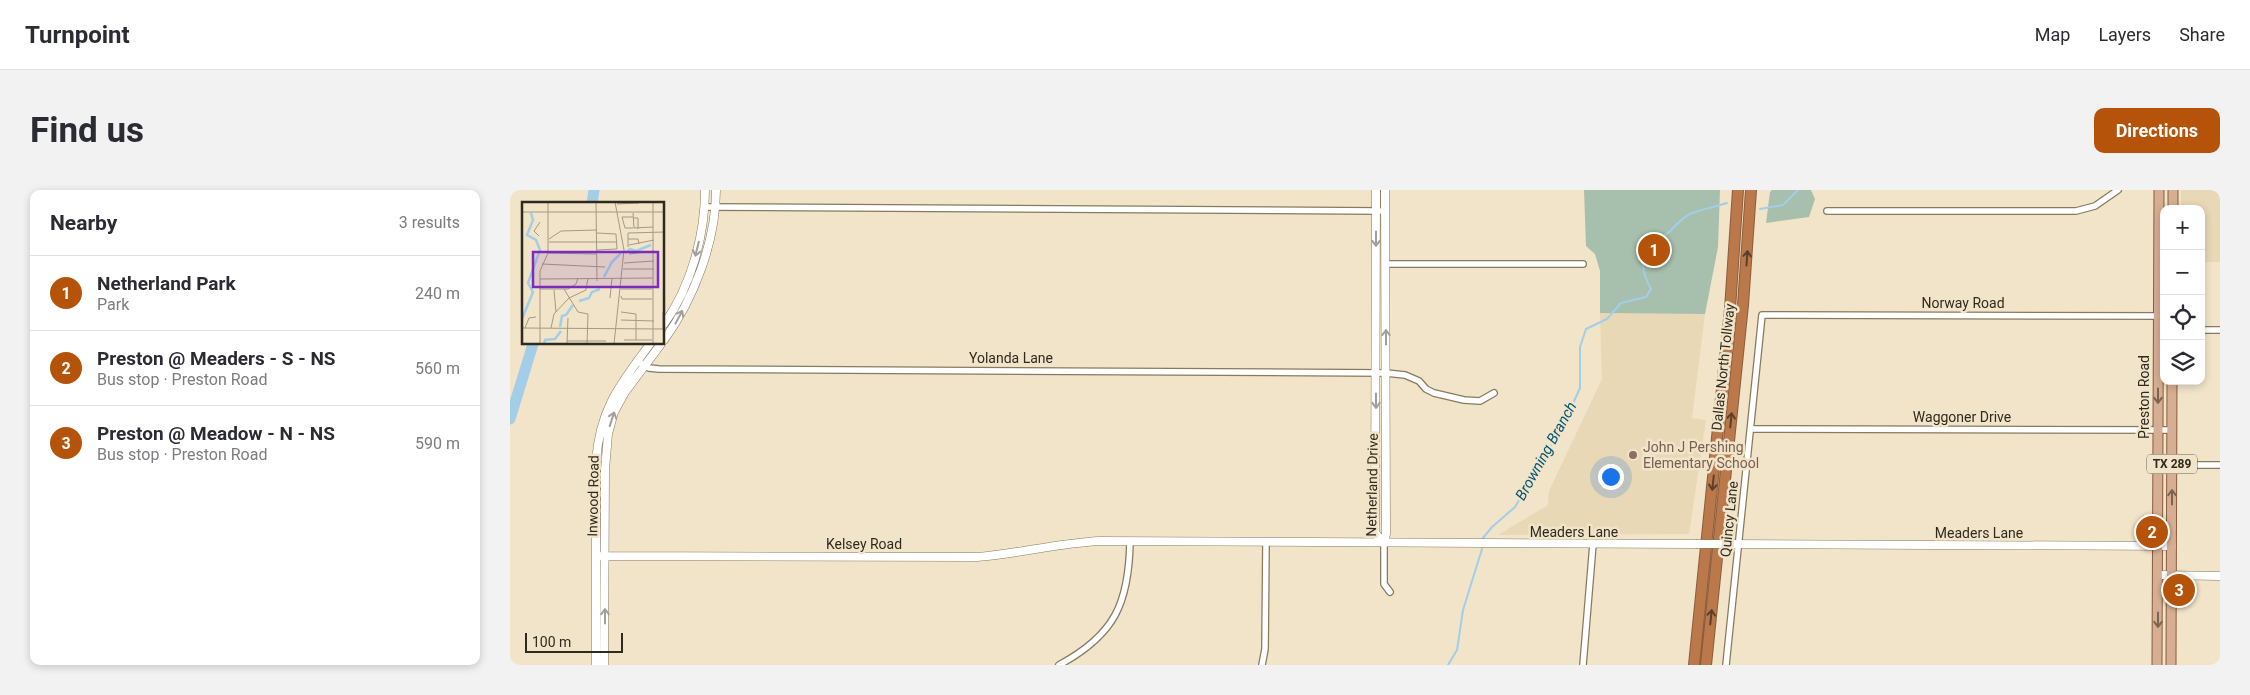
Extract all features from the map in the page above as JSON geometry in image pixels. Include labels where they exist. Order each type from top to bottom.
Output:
[{"type":"highway","name":"Dallas North Tollway","points":[[1694,665],[1730,309],[1738,190]]},
{"type":"highway","name":"Dallas North Tollway","points":[[1706,665],[1743,305],[1751,190]]},
{"type":"main road","name":"Preston Road","points":[[2159,190],[2161,295]]},
{"type":"main road","points":[[2173,190],[2173,205]]},
{"type":"main road","name":"Preston Road","points":[[2157,665],[2158,430],[2161,340]]},
{"type":"main road","name":"Preston Road","points":[[2172,385],[2172,665]]},
{"type":"street","points":[[665,322],[683,289],[698,246],[705,190]]},
{"type":"street","points":[[665,339],[677,321],[691,292],[707,246],[715,207],[716,190]]},
{"type":"street","name":"Netherland Drive","points":[[1376,190],[1375,533],[1384,543]]},
{"type":"street","name":"Netherland Drive","points":[[1384,543],[1386,534],[1386,190]]},
{"type":"street","points":[[1826,210],[2076,211],[2095,206],[2118,190]]},
{"type":"street","points":[[704,207],[1385,211]]},
{"type":"street","points":[[1385,264],[1584,264]]},
{"type":"street","points":[[683,289],[691,292]]},
{"type":"street","name":"Norway Road","points":[[1762,315],[2160,316]]},
{"type":"street","name":"Quincy Lane","points":[[1726,665],[1762,315]]},
{"type":"street","points":[[2205,330],[2220,330]]},
{"type":"street","name":"Inwood Road","points":[[596,665],[600,556],[601,427],[610,401],[649,345]]},
{"type":"street","name":"Inwood Road","points":[[601,450],[616,407],[660,345]]},
{"type":"street","name":"Yolanda Lane","points":[[637,361],[650,368],[667,369],[1386,373],[1405,375],[1418,381],[1426,389],[1434,393],[1464,400],[1480,401],[1494,393]]},
{"type":"street","name":"Waggoner Drive","points":[[1751,429],[2172,430]]},
{"type":"street","points":[[2158,465],[2220,465]]},
{"type":"street","points":[[1059,665],[1091,644],[1103,633],[1117,611],[1123,599],[1129,577],[1130,541]]},
{"type":"street","name":"Meaders Lane","points":[[1130,541],[2172,546]]},
{"type":"street","name":"Kelsey Road","points":[[600,556],[977,557],[1059,544],[1130,541]]},
{"type":"street","points":[[1262,665],[1265,649],[1266,543]]},
{"type":"street","points":[[1384,543],[1384,584],[1390,592]]},
{"type":"street","points":[[1584,665],[1593,544]]},
{"type":"street","name":"Inwood Road","points":[[600,556],[604,665]]},
{"type":"street","points":[[2158,576],[2220,576]]},
{"type":"shaded area","points":[[2181,190],[2220,190],[2220,262],[2205,262],[2205,205],[2181,205]]},
{"type":"shaded area","name":"John J Pershing Elementary School","points":[[1600,313],[1705,314],[1692,418],[1706,420],[1689,534],[1498,535],[1548,505],[1549,491],[1602,379]]},
{"type":"green space","points":[[1584,190],[1720,190],[1718,247],[1705,314],[1600,313],[1600,271],[1595,254],[1586,246]]},
{"type":"green space","points":[[1772,190],[1811,190],[1815,199],[1809,217],[1766,223],[1770,192]]},
{"type":"waterway","points":[[592,202],[594,190]]},
{"type":"waterway","name":"Browning Branch","points":[[1760,209],[1783,205],[1798,190]]},
{"type":"waterway","name":"Browning Branch","points":[[1483,538],[1492,527],[1515,507],[1565,421],[1580,388],[1580,347],[1586,329],[1607,319],[1621,303],[1646,297],[1651,289],[1643,270],[1645,256],[1648,250],[1681,220],[1690,214],[1727,203]]},
{"type":"waterway","points":[[510,419],[533,345]]},
{"type":"waterway","name":"Browning Branch","points":[[1448,665],[1457,650],[1463,610],[1482,549]]},
{"type":"place","name":"Netherland Park","points":[[1654,250]]},
{"type":"place","name":"John J Pershing Elementary School","points":[[1633,455]]},
{"type":"place","name":"Preston @ Meaders - S - NS","points":[[2152,532]]},
{"type":"place","name":"Preston @ Meadow - N - NS","points":[[2179,590]]}]
